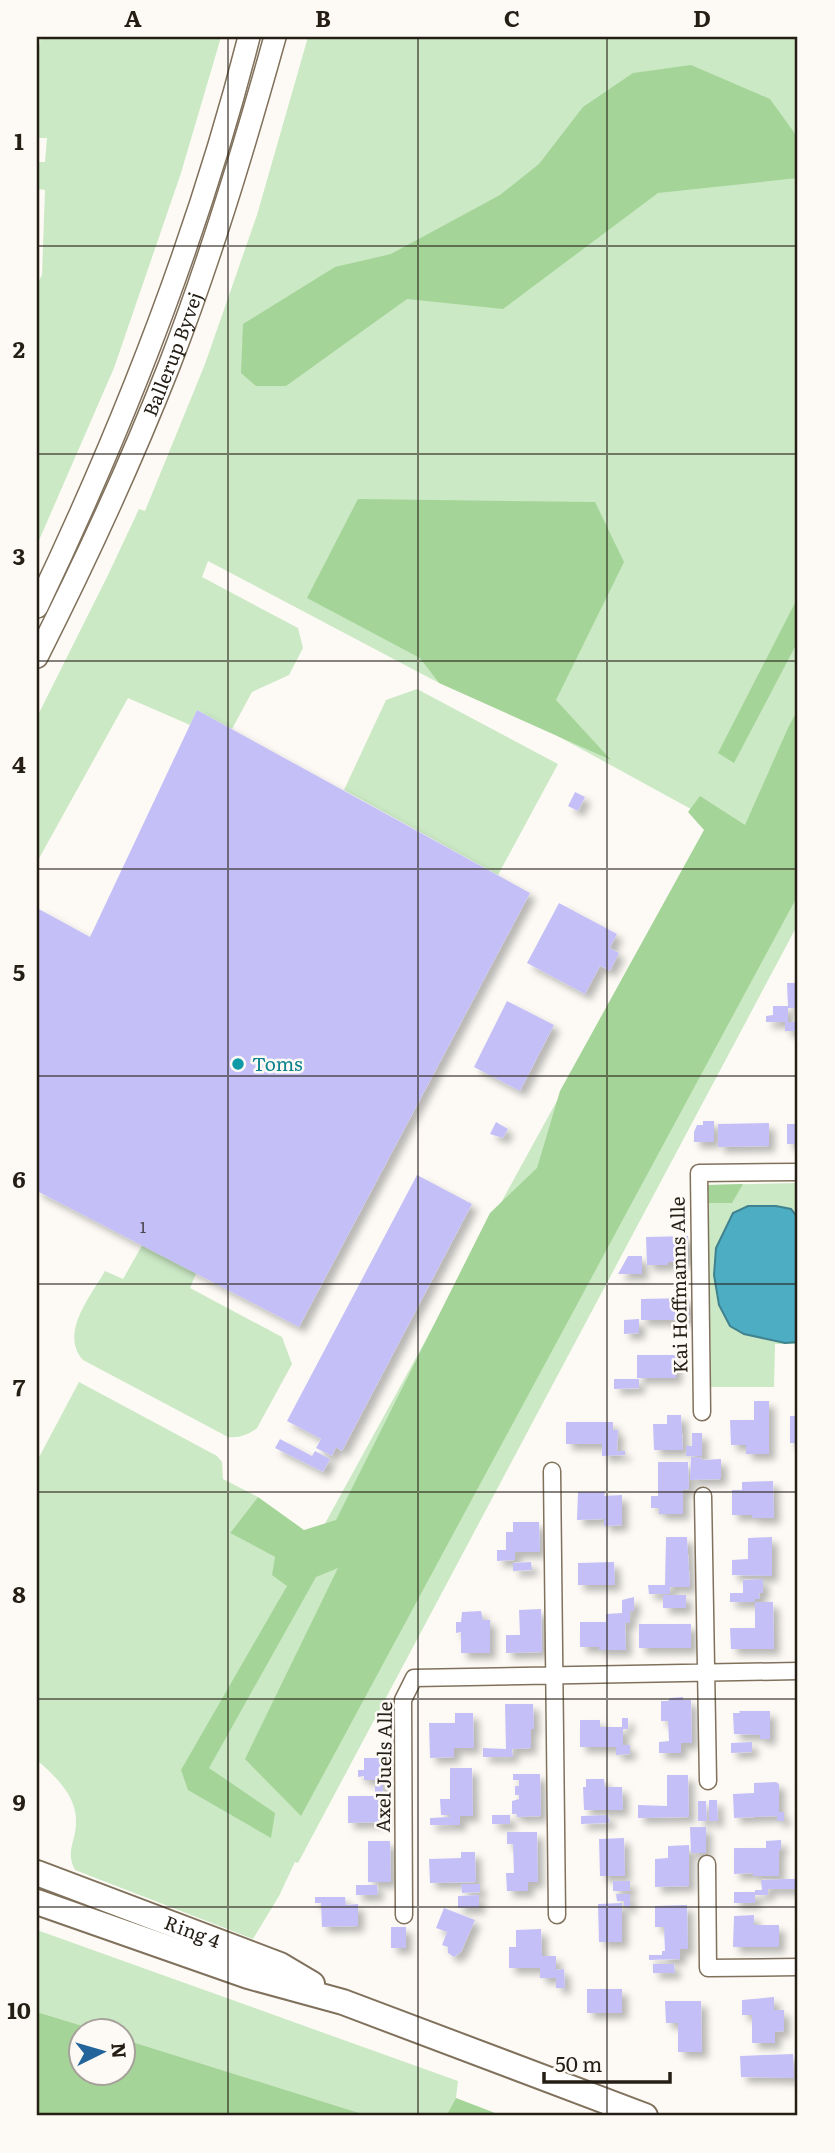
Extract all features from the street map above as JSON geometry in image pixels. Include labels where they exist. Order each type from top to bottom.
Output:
[{"type":"main road","name":"Ballerup Byvej","points":[[37,607],[92,488],[164,310],[218,152],[249,37]]},
{"type":"main road","name":"Ballerup Byvej","points":[[37,656],[114,496],[169,365],[216,234],[275,37]]},
{"type":"main road","name":"Ring 4","points":[[37,1873],[280,1965],[343,2002]]},
{"type":"main road","name":"Ring 4","points":[[37,1902],[248,1976],[343,2002],[645,2116]]},
{"type":"street","name":"Kai Hoffmanns Alle","points":[[702,1412],[699,1173],[798,1172]]},
{"type":"street","points":[[552,1471],[557,1915]]},
{"type":"street","points":[[702,1496],[708,1782]]},
{"type":"street","name":"Axel Juels Alle","points":[[404,1915],[403,1700],[414,1678],[798,1671]]},
{"type":"street","points":[[707,1864],[708,1968],[798,1967]]},
{"type":"green space","points":[[41,37],[221,37],[181,173],[114,368],[37,545],[37,284],[42,275],[45,190],[37,189],[37,162],[45,162],[47,138],[37,138],[37,58]]},
{"type":"green space","points":[[308,37],[798,37],[798,924],[298,1863],[295,1862],[279,1896],[253,1939],[75,1870],[71,1857],[76,1829],[73,1804],[58,1780],[37,1760],[37,1461],[79,1382],[217,1456],[222,1462],[223,1479],[258,1497],[230,1533],[275,1557],[287,1586],[215,1724],[711,820],[426,664],[439,683],[208,561],[202,577],[298,628],[303,648],[289,675],[252,692],[232,729],[197,710],[190,725],[128,698],[37,862],[37,717],[139,509],[145,511],[205,364],[257,215]]},
{"type":"green space","points":[[691,65],[770,99],[798,138],[798,178],[658,193],[503,309],[407,299],[286,386],[256,386],[241,373],[243,324],[335,267],[391,254],[500,195],[539,164],[583,107],[633,73]]},
{"type":"green space","points":[[358,499],[595,502],[624,562],[556,700],[611,760],[439,683],[420,658],[307,598]]},
{"type":"green space","points":[[798,597],[798,641],[734,763],[718,753]]},
{"type":"green space","points":[[417,689],[558,764],[498,875],[344,790],[386,700]]},
{"type":"green space","points":[[798,709],[798,895],[301,1816],[245,1759],[338,1568],[316,1577],[209,1768],[275,1813],[271,1838],[188,1790],[181,1770],[287,1586],[272,1575],[275,1557],[230,1533],[258,1497],[304,1530],[336,1520],[490,1213],[537,1168],[560,1091],[704,830],[688,812],[700,796],[745,825]]},
{"type":"green space","points":[[798,1183],[798,1344],[775,1344],[774,1387],[711,1387],[708,1185]]},
{"type":"green space","points":[[743,1184],[732,1203],[708,1203],[708,1185]]},
{"type":"green space","points":[[144,1242],[197,1271],[190,1288],[282,1337],[292,1364],[257,1428],[240,1436],[228,1437],[83,1360],[76,1349],[74,1338],[80,1315],[105,1271],[123,1279]]},
{"type":"green space","points":[[37,1930],[458,2081],[456,2098],[446,2116],[369,2116],[136,2043],[136,2016],[66,2016],[66,2021],[37,2012]]},
{"type":"green space","points":[[37,2012],[66,2021],[66,2086],[136,2086],[136,2043],[369,2116],[37,2116]]},
{"type":"green space","points":[[456,2098],[503,2116],[446,2116]]},
{"type":"water","points":[[748,1206],[791,1209],[798,1218],[798,1342],[785,1343],[744,1334],[730,1326],[719,1305],[714,1275],[716,1248],[733,1213]]},
{"type":"building","name":"Toms","points":[[197,710],[530,893],[299,1327],[37,1191],[37,908],[90,937]]},
{"type":"building","points":[[575,792],[585,797],[578,811],[568,806]]},
{"type":"building","points":[[559,903],[617,934],[610,948],[619,953],[610,971],[600,966],[585,994],[527,963]]},
{"type":"building","points":[[787,983],[798,983],[798,1008],[788,1008],[788,1022],[798,1022],[798,1031],[785,1031],[785,1022],[766,1022],[766,1016],[773,1015],[773,1006],[788,1006]]},
{"type":"building","points":[[507,1001],[554,1025],[520,1091],[474,1067]]},
{"type":"building","points":[[703,1121],[714,1121],[714,1142],[694,1142],[697,1125],[703,1125]]},
{"type":"building","points":[[496,1122],[508,1129],[503,1138],[490,1134]]},
{"type":"building","points":[[769,1123],[769,1146],[718,1147],[718,1124]]},
{"type":"building","points":[[787,1124],[798,1124],[798,1144],[787,1144]]},
{"type":"building","points":[[417,1175],[472,1204],[342,1451],[336,1447],[332,1456],[316,1448],[321,1439],[287,1421]]},
{"type":"building","points":[[688,1236],[688,1261],[647,1265],[646,1237]]},
{"type":"building","points":[[628,1256],[642,1256],[642,1274],[618,1274]]},
{"type":"building","points":[[689,1298],[689,1320],[641,1320],[641,1299]]},
{"type":"building","points":[[639,1319],[639,1333],[624,1334],[624,1320]]},
{"type":"building","points":[[637,1355],[676,1355],[676,1378],[637,1378]]},
{"type":"building","points":[[614,1379],[639,1379],[639,1388],[614,1389]]},
{"type":"building","points":[[754,1401],[769,1401],[769,1454],[746,1454],[746,1445],[731,1445],[730,1420],[754,1420]]},
{"type":"building","points":[[667,1415],[681,1415],[683,1450],[654,1450],[653,1424],[667,1424]]},
{"type":"building","points":[[790,1416],[798,1416],[798,1443],[790,1443]]},
{"type":"building","points":[[566,1422],[613,1422],[613,1430],[618,1430],[617,1451],[625,1451],[625,1455],[602,1456],[602,1444],[566,1444]]},
{"type":"building","points":[[692,1433],[702,1433],[702,1456],[686,1456],[686,1446],[692,1446]]},
{"type":"building","points":[[280,1439],[312,1456],[315,1451],[330,1459],[323,1472],[275,1448]]},
{"type":"building","points":[[691,1457],[701,1457],[702,1460],[721,1459],[721,1479],[690,1480]]},
{"type":"building","points":[[658,1462],[688,1462],[689,1489],[683,1490],[683,1514],[659,1514],[659,1508],[651,1508],[651,1496],[658,1496]]},
{"type":"building","points":[[773,1481],[774,1518],[732,1515],[732,1490],[742,1490],[742,1482]]},
{"type":"building","points":[[578,1492],[605,1492],[604,1496],[622,1495],[622,1525],[604,1526],[604,1519],[577,1520]]},
{"type":"building","points":[[513,1522],[539,1522],[540,1552],[515,1552],[515,1560],[497,1561],[497,1550],[506,1550],[506,1532],[513,1532]]},
{"type":"building","points":[[666,1537],[687,1537],[690,1587],[670,1587],[670,1594],[649,1594],[648,1585],[665,1585]]},
{"type":"building","points":[[772,1537],[772,1576],[732,1575],[732,1560],[748,1559],[748,1538]]},
{"type":"building","points":[[531,1562],[532,1570],[513,1571],[513,1563]]},
{"type":"building","points":[[614,1562],[615,1585],[578,1585],[578,1563]]},
{"type":"building","points":[[763,1579],[760,1599],[755,1599],[755,1602],[730,1602],[730,1593],[743,1593],[743,1580]]},
{"type":"building","points":[[663,1595],[686,1595],[686,1608],[663,1608]]},
{"type":"building","points":[[634,1597],[634,1611],[630,1611],[630,1623],[625,1623],[626,1650],[580,1647],[580,1622],[606,1622],[606,1614],[622,1613],[622,1600]]},
{"type":"building","points":[[755,1602],[773,1602],[774,1649],[731,1649],[730,1628],[755,1628]]},
{"type":"building","points":[[541,1609],[542,1652],[506,1653],[506,1635],[520,1635],[519,1610]]},
{"type":"building","points":[[481,1611],[483,1620],[490,1620],[490,1653],[461,1653],[461,1632],[456,1633],[456,1622],[461,1622],[462,1612]]},
{"type":"building","points":[[639,1624],[691,1624],[691,1648],[639,1648]]},
{"type":"building","points":[[683,1697],[683,1700],[691,1700],[692,1743],[681,1743],[681,1753],[659,1753],[659,1742],[669,1741],[668,1721],[661,1721],[661,1701]]},
{"type":"building","points":[[505,1704],[533,1704],[534,1729],[531,1729],[531,1748],[512,1749],[513,1757],[483,1757],[483,1748],[506,1749]]},
{"type":"building","points":[[739,1711],[770,1711],[770,1739],[760,1739],[760,1735],[734,1734],[733,1713],[740,1713]]},
{"type":"building","points":[[455,1713],[473,1713],[474,1748],[454,1748],[454,1757],[430,1758],[429,1723],[455,1723]]},
{"type":"building","points":[[622,1718],[628,1718],[628,1729],[623,1729],[623,1745],[630,1745],[630,1754],[616,1755],[616,1747],[580,1747],[580,1720],[600,1720],[600,1727],[622,1727]]},
{"type":"building","points":[[752,1742],[752,1752],[731,1753],[731,1743]]},
{"type":"building","points":[[364,1758],[382,1758],[384,1822],[348,1823],[348,1796],[375,1796],[375,1780],[358,1777],[358,1770],[364,1770]]},
{"type":"building","points":[[450,1768],[472,1768],[473,1816],[460,1816],[460,1825],[430,1825],[430,1818],[450,1817],[441,1815],[440,1799],[450,1799]]},
{"type":"building","points":[[513,1774],[540,1774],[541,1816],[517,1817],[517,1814],[512,1814],[512,1801],[519,1799],[519,1795],[515,1795],[515,1786],[519,1786],[519,1780],[513,1780]]},
{"type":"building","points":[[667,1775],[688,1775],[689,1817],[638,1818],[638,1805],[667,1806]]},
{"type":"building","points":[[586,1779],[604,1779],[605,1787],[622,1787],[623,1810],[584,1810],[583,1787],[586,1787]]},
{"type":"building","points":[[754,1783],[779,1784],[779,1812],[784,1812],[784,1821],[777,1821],[777,1816],[734,1818],[733,1794],[754,1793]]},
{"type":"building","points":[[709,1800],[717,1800],[718,1821],[709,1821]]},
{"type":"building","points":[[698,1801],[706,1801],[707,1821],[698,1821]]},
{"type":"building","points":[[492,1815],[510,1815],[510,1824],[492,1824]]},
{"type":"building","points":[[608,1815],[608,1823],[581,1824],[581,1816]]},
{"type":"building","points":[[690,1827],[706,1827],[706,1853],[691,1853]]},
{"type":"building","points":[[507,1832],[537,1832],[538,1882],[528,1882],[528,1891],[507,1891],[506,1873],[514,1873],[513,1844],[507,1844]]},
{"type":"building","points":[[624,1838],[625,1876],[600,1876],[599,1839]]},
{"type":"building","points":[[781,1840],[779,1876],[734,1874],[734,1848],[766,1848],[766,1841]]},
{"type":"building","points":[[368,1841],[390,1841],[391,1882],[368,1882]]},
{"type":"building","points":[[689,1845],[689,1886],[655,1887],[655,1859],[668,1858],[668,1846]]},
{"type":"building","points":[[461,1852],[475,1852],[476,1882],[430,1883],[429,1859],[461,1858]]},
{"type":"building","points":[[798,1879],[798,1889],[768,1889],[768,1895],[755,1895],[755,1903],[734,1903],[734,1892],[762,1890],[761,1880]]},
{"type":"building","points":[[613,1881],[630,1881],[630,1891],[613,1891]]},
{"type":"building","points":[[461,1884],[480,1884],[480,1892],[462,1893]]},
{"type":"building","points":[[356,1885],[377,1885],[378,1895],[356,1895]]},
{"type":"building","points":[[616,1894],[630,1894],[630,1907],[624,1907],[624,1901],[617,1901]]},
{"type":"building","points":[[479,1895],[479,1908],[458,1908],[458,1896]]},
{"type":"building","points":[[315,1897],[345,1897],[346,1905],[358,1904],[358,1926],[322,1927],[321,1903],[315,1903]]},
{"type":"building","points":[[622,1903],[622,1942],[599,1942],[598,1904]]},
{"type":"building","points":[[687,1905],[688,1949],[680,1949],[680,1959],[649,1960],[649,1955],[662,1955],[662,1951],[665,1951],[664,1927],[655,1927],[655,1906]]},
{"type":"building","points":[[444,1908],[475,1920],[461,1952],[454,1957],[448,1953],[448,1947],[442,1945],[447,1932],[436,1928]]},
{"type":"building","points":[[754,1915],[754,1925],[779,1925],[779,1947],[733,1947],[734,1916]]},
{"type":"building","points":[[391,1927],[406,1927],[406,1948],[391,1948]]},
{"type":"building","points":[[541,1929],[542,1956],[556,1956],[556,1970],[564,1969],[565,1988],[556,1988],[556,1978],[540,1978],[540,1968],[509,1968],[509,1947],[516,1947],[516,1930]]},
{"type":"building","points":[[653,1964],[674,1964],[675,1973],[653,1973]]},
{"type":"building","points":[[587,1989],[622,1989],[622,2013],[587,2013]]},
{"type":"building","points":[[774,1997],[774,2010],[784,2010],[784,2031],[775,2032],[775,2043],[752,2043],[752,2015],[742,2015],[742,2000]]},
{"type":"building","points":[[665,2001],[701,2001],[702,2052],[678,2052],[678,2023],[666,2023]]},
{"type":"building","points":[[793,2054],[794,2078],[741,2077],[740,2056]]},
{"type":"place","name":"Toms","points":[[238,1064]]}]
